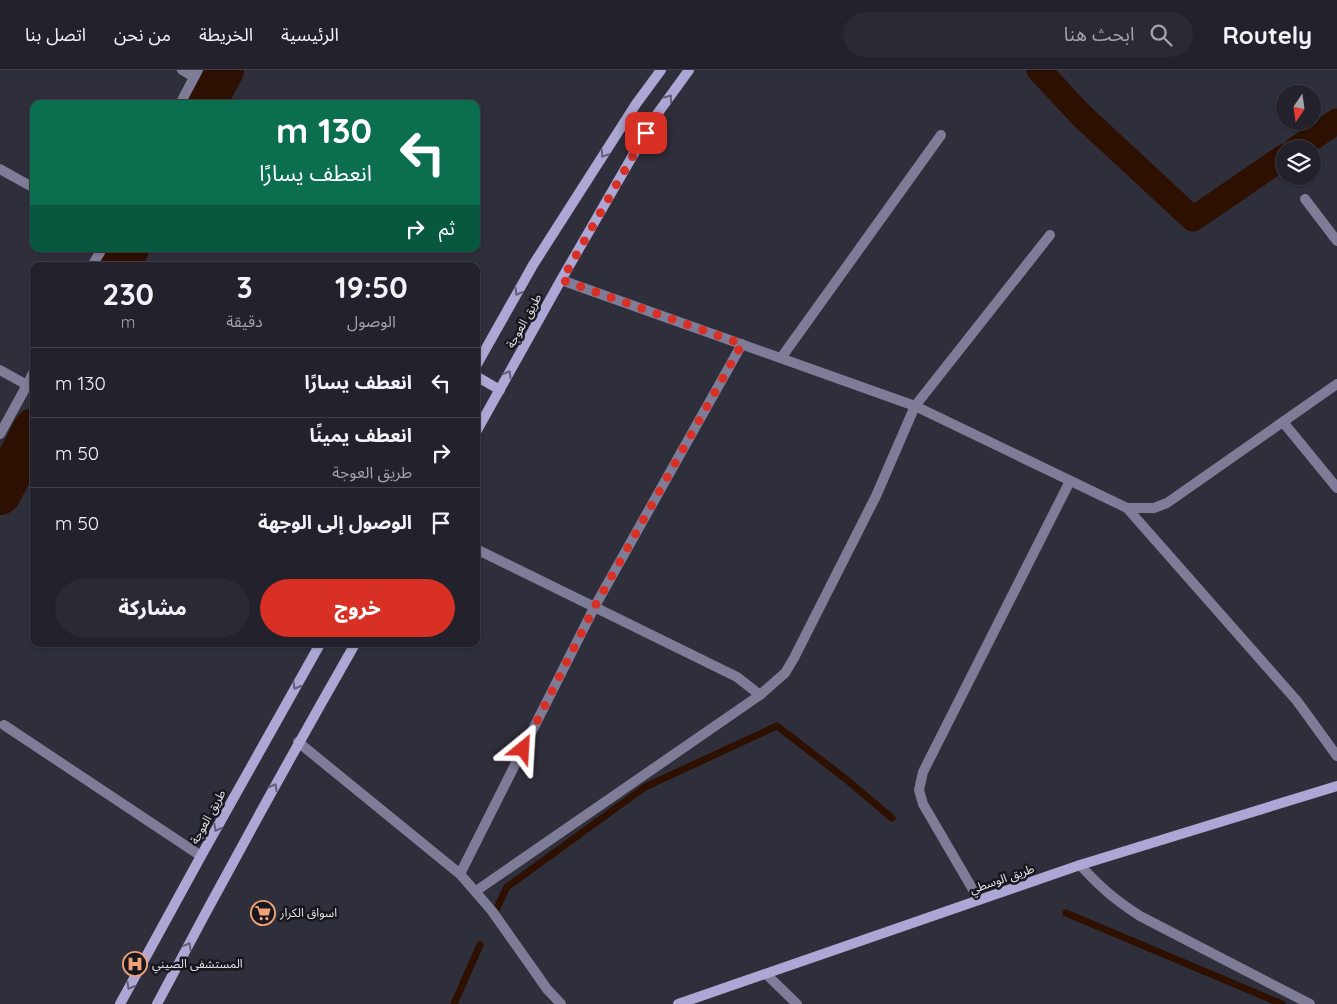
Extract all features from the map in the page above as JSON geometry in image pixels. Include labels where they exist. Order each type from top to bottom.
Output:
[{"type":"main road","name":"طريق العوجة","points":[[480,359],[533,265],[636,104],[661,70]]},
{"type":"main road","name":"طريق العوجة","points":[[480,425],[656,117],[689,70]]},
{"type":"main road","points":[[480,378],[500,390]]},
{"type":"main road","name":"طريق العوجة","points":[[120,1004],[318,647]]},
{"type":"main road","points":[[157,1004],[298,742],[353,647]]},
{"type":"main road","name":"طريق الوسطي","points":[[678,1004],[1080,865],[1337,786]]},
{"type":"street","points":[[182,70],[196,73],[182,100]]},
{"type":"street","points":[[781,358],[941,135]]},
{"type":"street","points":[[0,169],[30,186]]},
{"type":"street","points":[[1305,199],[1337,241]]},
{"type":"street","points":[[476,891],[760,695],[785,673],[876,496],[915,406],[1050,236]]},
{"type":"street","points":[[562,280],[915,406],[1127,508],[1297,701],[1337,756]]},
{"type":"street","points":[[460,874],[595,606],[742,344]]},
{"type":"street","points":[[0,370],[27,384]]},
{"type":"street","points":[[0,434],[30,378]]},
{"type":"street","points":[[1127,508],[1154,508],[1167,503],[1337,384]]},
{"type":"street","points":[[1283,422],[1337,488]]},
{"type":"street","points":[[979,900],[923,804],[919,790],[923,772],[1070,481]]},
{"type":"street","points":[[480,551],[737,677],[760,695]]},
{"type":"street","points":[[4,725],[201,856]]},
{"type":"street","points":[[298,742],[460,874],[492,911],[547,989],[561,1004]]},
{"type":"street","points":[[1080,865],[1098,885],[1118,902],[1140,916],[1310,1004]]},
{"type":"street","points":[[766,974],[797,1004]]},
{"type":"waterway","points":[[207,100],[223,70]]},
{"type":"waterway","points":[[1039,70],[1082,116],[1193,219],[1276,162]]},
{"type":"waterway","points":[[1309,140],[1337,121]]},
{"type":"waterway","points":[[121,262],[126,252]]},
{"type":"waterway","points":[[0,494],[30,437]]},
{"type":"waterway","points":[[497,908],[507,887],[645,787],[777,726],[847,780],[892,818]]},
{"type":"waterway","points":[[1066,913],[1282,1004]]},
{"type":"waterway","points":[[454,1004],[480,945]]},
{"type":"place","name":"اسواق الكرار","points":[[263,913]]},
{"type":"place","name":"المستشفى الصيني","points":[[135,964]]},
{"type":"route","points":[[523,749],[595,606],[742,344],[562,280],[646,133]]}]
